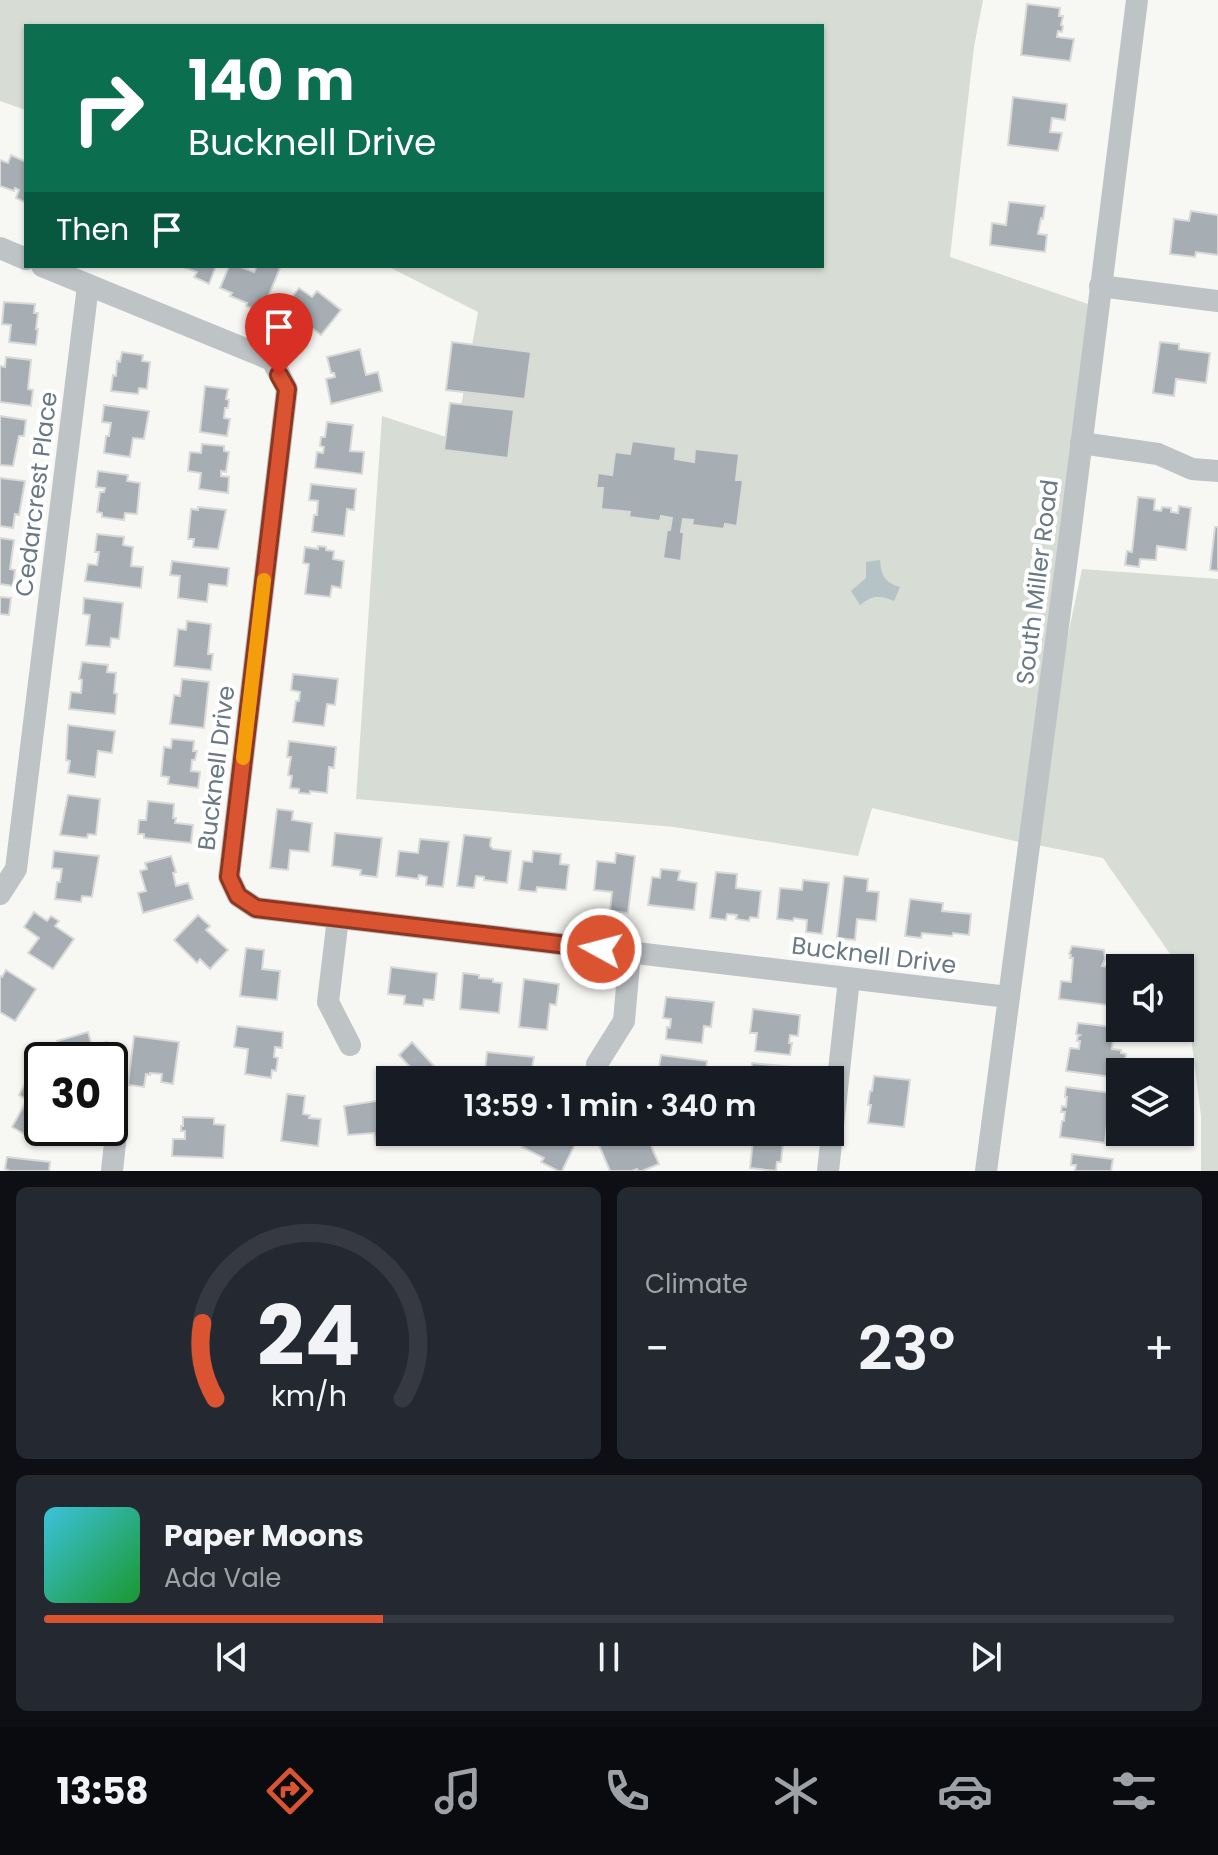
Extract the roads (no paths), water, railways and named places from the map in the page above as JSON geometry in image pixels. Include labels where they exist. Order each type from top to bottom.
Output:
[{"type":"street","name":"South Miller Road","points":[[986,1171],[1137,0]]},
{"type":"street","points":[[0,248],[24,258]]},
{"type":"street","name":"Bucknell Drive","points":[[47,268],[272,360],[287,389],[229,877],[238,896],[256,908],[1008,997]]},
{"type":"street","name":"Cedarcrest Place","points":[[0,894],[16,869],[88,286]]},
{"type":"street","points":[[1100,286],[1218,301]]},
{"type":"street","points":[[1081,443],[1158,454],[1192,469],[1218,471]]},
{"type":"street","points":[[338,918],[328,1002],[350,1045]]},
{"type":"street","points":[[597,1064],[624,1021],[630,953]]},
{"type":"street","points":[[828,1171],[849,979]]},
{"type":"street","points":[[112,1171],[115,1146]]}]
